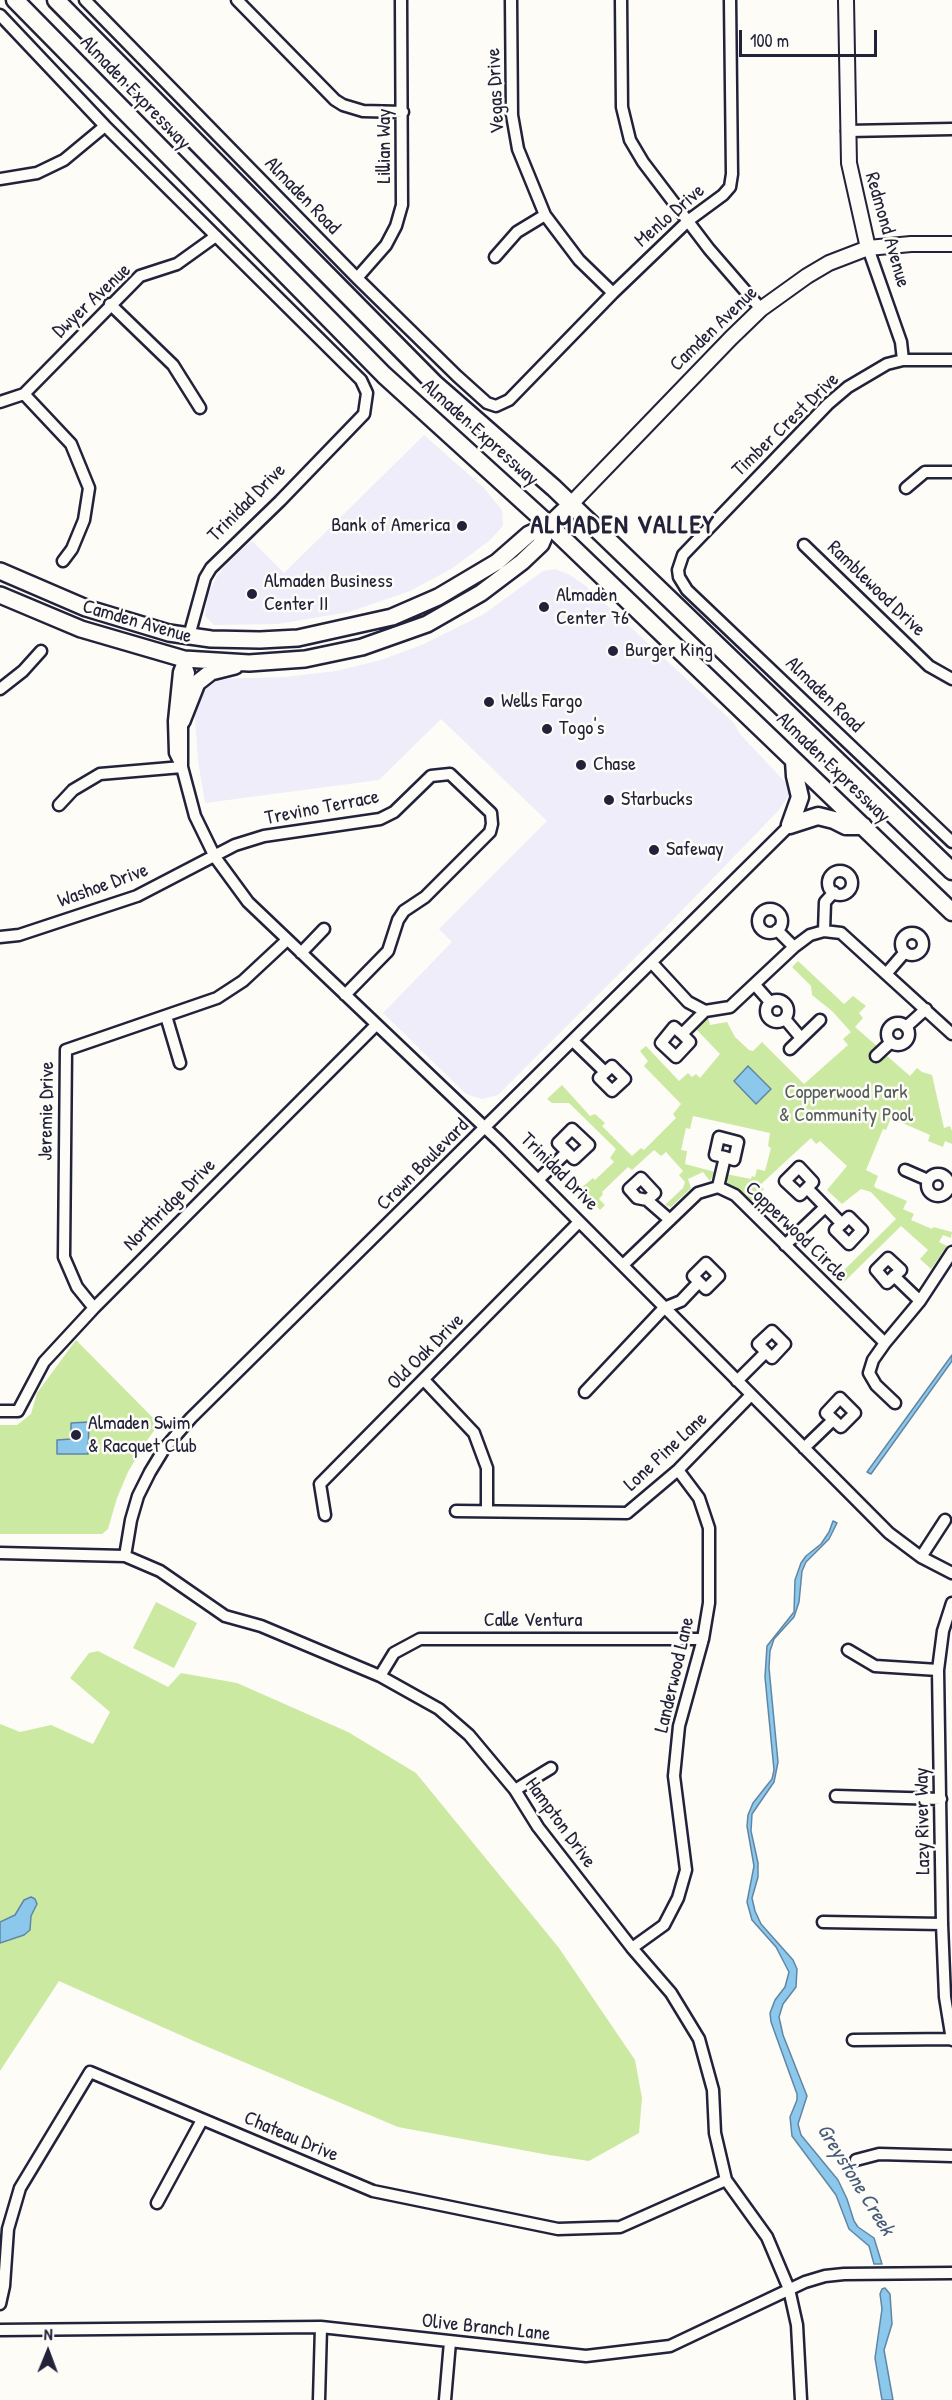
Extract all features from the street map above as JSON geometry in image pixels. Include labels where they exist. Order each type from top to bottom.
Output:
[{"type":"main road","name":"Almaden Expressway","points":[[15,0],[370,360],[549,525],[952,912]]},
{"type":"main road","name":"Almaden Expressway","points":[[56,0],[435,384],[520,456],[571,504],[952,871]]},
{"type":"main road","name":"Camden Avenue","points":[[0,571],[93,611],[169,633],[260,640],[298,638],[392,617],[438,597],[497,562],[529,534],[549,525],[571,504]]},
{"type":"main road","name":"Camden Avenue","points":[[0,595],[81,628],[184,659],[249,663],[279,662],[325,656],[392,639],[427,624],[481,593],[522,562],[541,544],[549,525]]},
{"type":"main road","name":"Trinidad Drive","points":[[184,659],[189,636]]},
{"type":"main road","points":[[182,721],[197,683],[211,672],[249,663]]},
{"type":"main road","points":[[790,825],[800,797],[794,761]]},
{"type":"main road","points":[[790,825],[818,816],[834,819],[846,826],[863,826]]},
{"type":"street","name":"Almaden Road","points":[[85,0],[357,278],[465,383],[488,403],[496,406],[502,405]]},
{"type":"street","points":[[237,0],[335,100],[363,111],[403,112]]},
{"type":"street","name":"Lillian Way","points":[[357,278],[386,245],[396,226],[402,205],[401,0]]},
{"type":"street","name":"Vegas Drive","points":[[511,0],[514,126],[518,149],[545,215],[579,260],[613,293]]},
{"type":"street","points":[[621,0],[622,107],[630,140],[643,162],[709,249],[761,309]]},
{"type":"street","name":"Menlo Drive","points":[[502,405],[689,220],[723,195],[730,187],[732,174],[730,0]]},
{"type":"street","name":"Redmond Avenue","points":[[846,0],[847,131],[852,185],[868,249],[901,342],[903,360]]},
{"type":"street","points":[[0,15],[105,126],[216,236]]},
{"type":"street","points":[[0,179],[37,172],[64,160],[105,126]]},
{"type":"street","points":[[847,131],[952,129]]},
{"type":"street","points":[[495,257],[517,232],[545,215]]},
{"type":"street","name":"Dwyer Avenue","points":[[0,402],[24,394],[140,276],[177,264],[216,236]]},
{"type":"street","name":"Trinidad Drive","points":[[189,636],[205,578],[212,568],[364,414],[367,393],[361,380],[216,236]]},
{"type":"street","name":"Camden Avenue","points":[[571,504],[761,309],[807,276],[829,263],[868,249],[911,244],[952,244]]},
{"type":"street","points":[[110,304],[173,365],[200,408]]},
{"type":"street","name":"Timber Crest Drive","points":[[678,570],[683,555],[828,404],[848,387],[887,364],[903,360],[952,360]]},
{"type":"street","points":[[24,394],[72,444],[89,488],[84,520],[72,549],[63,561]]},
{"type":"street","points":[[906,488],[925,472],[952,472]]},
{"type":"street","name":"Ramblewood Drive","points":[[804,545],[930,666],[952,679]]},
{"type":"street","name":"Almaden Road","points":[[678,570],[679,577],[687,590],[952,842]]},
{"type":"street","points":[[0,689],[23,671],[41,651]]},
{"type":"street","name":"Trinidad Drive","points":[[182,766],[182,721],[189,673],[184,659]]},
{"type":"street","name":"Trinidad Drive","points":[[184,659],[179,672],[174,721],[175,753],[182,766],[195,816],[214,857],[248,902],[538,1180],[889,1533],[921,1557],[952,1573]]},
{"type":"street","points":[[59,805],[73,790],[100,774],[182,766]]},
{"type":"street","name":"Trevino Terrace","points":[[214,857],[235,845],[264,836],[380,819],[393,812],[431,776],[441,773],[453,776],[491,813],[490,832],[425,897],[404,911],[398,920],[388,951],[345,995]]},
{"type":"street","name":"Crown Boulevard","points":[[125,1556],[138,1496],[150,1472],[165,1449],[196,1414],[790,825]]},
{"type":"street","name":"Washoe Drive","points":[[0,937],[19,935],[137,896],[214,857]]},
{"type":"street","points":[[850,870],[851,888],[841,895],[834,892],[829,883],[831,876],[850,870]]},
{"type":"street","points":[[824,931],[825,902],[834,892]]},
{"type":"street","points":[[758,909],[777,912],[781,923],[777,930],[771,933],[761,929],[758,922],[758,909]]},
{"type":"street","points":[[301,953],[324,929]]},
{"type":"street","points":[[777,930],[794,947]]},
{"type":"street","points":[[652,963],[688,1002],[705,1011],[730,1007],[810,935],[824,931],[841,933],[952,1034]]},
{"type":"street","points":[[922,931],[924,944],[921,951],[915,954],[905,952],[901,946],[905,935],[922,931]]},
{"type":"street","name":"Jeremie Drive","points":[[94,1308],[77,1287],[64,1257],[66,1050],[217,998],[243,981],[288,940]]},
{"type":"street","points":[[886,974],[905,952]]},
{"type":"street","points":[[755,985],[770,1002]]},
{"type":"street","points":[[781,1000],[787,1005],[788,1013],[785,1019],[778,1023],[768,1018],[766,1008],[770,1002],[781,1000]]},
{"type":"street","points":[[876,1056],[891,1042],[887,1033],[890,1027],[896,1024],[906,1027],[926,1009]]},
{"type":"street","points":[[682,1035],[705,1011]]},
{"type":"street","points":[[166,1016],[180,1063]]},
{"type":"street","points":[[785,1019],[801,1038]]},
{"type":"street","points":[[790,1049],[820,1020]]},
{"type":"street","name":"Northridge Drive","points":[[0,1410],[18,1410],[44,1362],[94,1308],[376,1025]]},
{"type":"street","points":[[573,1041],[605,1072]]},
{"type":"street","points":[[538,1180],[567,1152]]},
{"type":"street","points":[[718,1186],[725,1157]]},
{"type":"street","points":[[905,1170],[928,1180]]},
{"type":"street","points":[[941,1174],[948,1179],[950,1191],[944,1195],[933,1196],[928,1191],[928,1180],[934,1175],[941,1174]]},
{"type":"street","name":"Copperwood Circle","points":[[622,1266],[698,1193],[718,1186],[735,1195],[885,1343]]},
{"type":"street","points":[[807,1188],[842,1224]]},
{"type":"street","points":[[647,1200],[670,1220]]},
{"type":"street","points":[[785,1245],[825,1207]]},
{"type":"street","name":"Old Oak Drive","points":[[326,1515],[320,1484],[579,1222]]},
{"type":"street","points":[[895,1403],[876,1385],[869,1373],[873,1360],[920,1301],[952,1252]]},
{"type":"street","points":[[873,1256],[882,1264],[888,1258],[901,1270],[894,1276],[920,1301]]},
{"type":"street","points":[[585,1392],[664,1308],[681,1301],[699,1282]]},
{"type":"street","points":[[737,1381],[766,1352]]},
{"type":"street","points":[[424,1380],[474,1433],[487,1468],[488,1510]]},
{"type":"street","name":"Lone Pine Lane","points":[[456,1511],[627,1513],[678,1470],[751,1395]]},
{"type":"street","points":[[804,1448],[833,1420]]},
{"type":"street","name":"Landerwood Lane","points":[[632,1948],[664,1925],[678,1898],[686,1870],[674,1776],[679,1726],[704,1639],[709,1603],[709,1528],[699,1498],[678,1470]]},
{"type":"street","points":[[921,1557],[945,1520]]},
{"type":"street","name":"Hampton Drive","points":[[0,1553],[125,1556],[160,1570],[225,1616],[261,1626],[380,1676],[439,1709],[469,1735],[515,1790],[538,1827],[632,1948],[671,1993],[699,2039],[714,2090],[715,2133],[726,2180],[767,2237],[789,2289],[797,2325],[801,2400]]},
{"type":"street","name":"Lazy River Way","points":[[952,1603],[944,1631],[938,1670],[942,1924],[945,1997],[952,2039]]},
{"type":"street","name":"Calle Ventura","points":[[380,1676],[394,1653],[420,1639],[704,1639]]},
{"type":"street","points":[[848,1650],[875,1665],[938,1670]]},
{"type":"street","points":[[515,1790],[551,1768]]},
{"type":"street","points":[[836,1796],[941,1799]]},
{"type":"street","points":[[823,1922],[942,1924]]},
{"type":"street","points":[[853,2040],[952,2039]]},
{"type":"street","name":"Chateau Drive","points":[[0,2304],[4,2286],[8,2229],[20,2188],[90,2072],[373,2191],[558,2229],[620,2227],[726,2180]]},
{"type":"street","points":[[157,2203],[202,2120]]},
{"type":"street","points":[[856,2160],[879,2154],[952,2156]]},
{"type":"street","name":"Olive Branch Lane","points":[[0,2330],[321,2327],[586,2356],[670,2346],[789,2289],[815,2279],[844,2274],[952,2273]]},
{"type":"street","points":[[319,2400],[321,2327]]},
{"type":"street","points":[[445,2400],[450,2342]]},
{"type":"shaded area","points":[[424,435],[484,488],[502,510],[503,526],[489,541],[451,569],[410,591],[349,612],[278,624],[214,625],[205,616],[208,595],[217,576],[233,556],[252,541],[284,573]]},
{"type":"shaded area","points":[[555,569],[570,575],[586,586],[734,723],[740,734],[785,782],[791,793],[778,811],[661,932],[498,1095],[482,1099],[466,1094],[383,1013],[452,942],[439,929],[547,821],[441,719],[379,780],[205,803],[198,761],[194,700],[200,685],[213,679],[285,677],[336,671],[381,660],[424,644],[484,614],[543,571]]},
{"type":"green space","name":"Copperwood Park & Community Pool","points":[[798,961],[844,1004],[853,996],[866,1006],[859,1013],[863,1018],[855,1027],[878,1047],[872,1053],[881,1061],[887,1056],[910,1076],[917,1068],[932,1075],[944,1128],[950,1126],[952,1131],[952,1144],[945,1141],[943,1147],[928,1141],[930,1135],[891,1118],[886,1130],[883,1129],[866,1170],[878,1176],[874,1186],[876,1188],[907,1201],[903,1209],[914,1214],[911,1220],[932,1229],[933,1227],[952,1232],[951,1238],[943,1235],[939,1242],[947,1246],[931,1269],[920,1259],[928,1250],[901,1226],[843,1283],[837,1277],[896,1219],[871,1192],[861,1189],[842,1204],[827,1190],[847,1166],[820,1141],[816,1144],[811,1138],[760,1185],[764,1189],[750,1202],[725,1181],[726,1174],[751,1179],[752,1176],[755,1177],[757,1169],[765,1171],[771,1148],[768,1146],[770,1133],[693,1116],[690,1129],[686,1128],[681,1150],[687,1151],[685,1164],[715,1172],[710,1181],[703,1172],[688,1179],[691,1188],[671,1207],[665,1205],[683,1188],[685,1182],[679,1175],[683,1171],[666,1152],[661,1156],[654,1150],[632,1170],[628,1167],[602,1192],[599,1199],[605,1205],[600,1210],[580,1189],[593,1178],[595,1180],[614,1162],[610,1158],[616,1149],[569,1103],[552,1103],[547,1099],[562,1085],[590,1116],[595,1114],[605,1123],[602,1126],[632,1156],[641,1148],[644,1150],[676,1118],[673,1114],[681,1104],[644,1066],[648,1061],[640,1051],[646,1046],[679,1081],[688,1073],[692,1077],[696,1074],[700,1078],[720,1054],[695,1028],[703,1018],[708,1017],[710,1025],[727,1022],[735,1037],[749,1050],[753,1051],[762,1042],[804,1084],[848,1045],[843,1039],[851,1032],[832,1011],[812,995],[811,986],[792,967]]},
{"type":"green space","name":"Almaden Swim & Racquet Club","points":[[76,1340],[159,1424],[128,1472],[108,1529],[102,1534],[0,1534],[0,1425],[17,1425],[31,1414],[37,1393]]},
{"type":"green space","points":[[156,1602],[197,1623],[174,1668],[133,1648]]},
{"type":"green space","points":[[98,1651],[168,1687],[181,1673],[237,1683],[348,1732],[416,1773],[559,1948],[635,2060],[642,2098],[639,2133],[589,2161],[398,2127],[196,2042],[59,1981],[0,2071],[0,1724],[20,1732],[51,1725],[93,1744],[110,1712],[70,1678],[89,1653]]},
{"type":"water","points":[[748,1066],[771,1089],[756,1104],[734,1081]]},
{"type":"water","points":[[952,1355],[952,1361],[871,1474],[867,1472]]},
{"type":"water","points":[[89,1422],[88,1454],[57,1454],[57,1440],[71,1439],[71,1423]]},
{"type":"water","points":[[833,1521],[837,1523],[829,1539],[806,1562],[802,1571],[799,1602],[794,1617],[774,1639],[770,1651],[769,1668],[778,1762],[774,1782],[752,1814],[751,1831],[758,1863],[758,1877],[752,1898],[761,1924],[793,1960],[797,1969],[796,1987],[783,2004],[779,2017],[783,2035],[807,2096],[798,2124],[801,2135],[838,2180],[854,2221],[858,2227],[874,2238],[882,2264],[874,2264],[869,2246],[849,2229],[836,2195],[792,2136],[790,2117],[797,2094],[771,2022],[770,2013],[775,2000],[785,1987],[789,1972],[776,1947],[752,1920],[747,1902],[754,1866],[747,1826],[748,1815],[753,1803],[772,1779],[774,1770],[765,1677],[767,1646],[794,1612],[795,1580],[801,1563],[821,1544]]},
{"type":"water","points":[[31,1897],[37,1904],[31,1916],[30,1930],[24,1935],[0,1943],[0,1922],[15,1915],[24,1900]]},
{"type":"water","points":[[885,2288],[890,2294],[892,2324],[884,2350],[893,2400],[882,2400],[875,2358],[882,2309],[880,2294]]},
{"type":"place","name":"Bank of America","points":[[462,526]]},
{"type":"place","name":"Almaden Business Center II","points":[[252,594]]},
{"type":"place","name":"Almaden Center 76","points":[[544,607]]},
{"type":"place","name":"Burger King","points":[[613,651]]},
{"type":"place","name":"Wells Fargo","points":[[489,702]]},
{"type":"place","name":"Togo's","points":[[547,729]]},
{"type":"place","name":"Chase","points":[[581,765]]},
{"type":"place","name":"Starbucks","points":[[609,800]]},
{"type":"place","name":"Safeway","points":[[654,850]]},
{"type":"place","name":"Almaden Swim & Racquet Club","points":[[76,1435]]},
{"type":"district","name":"ALMADEN VALLEY","points":[[623,526]]},
{"type":"water label","name":"Greystone Creek","points":[[855,2180]]}]
